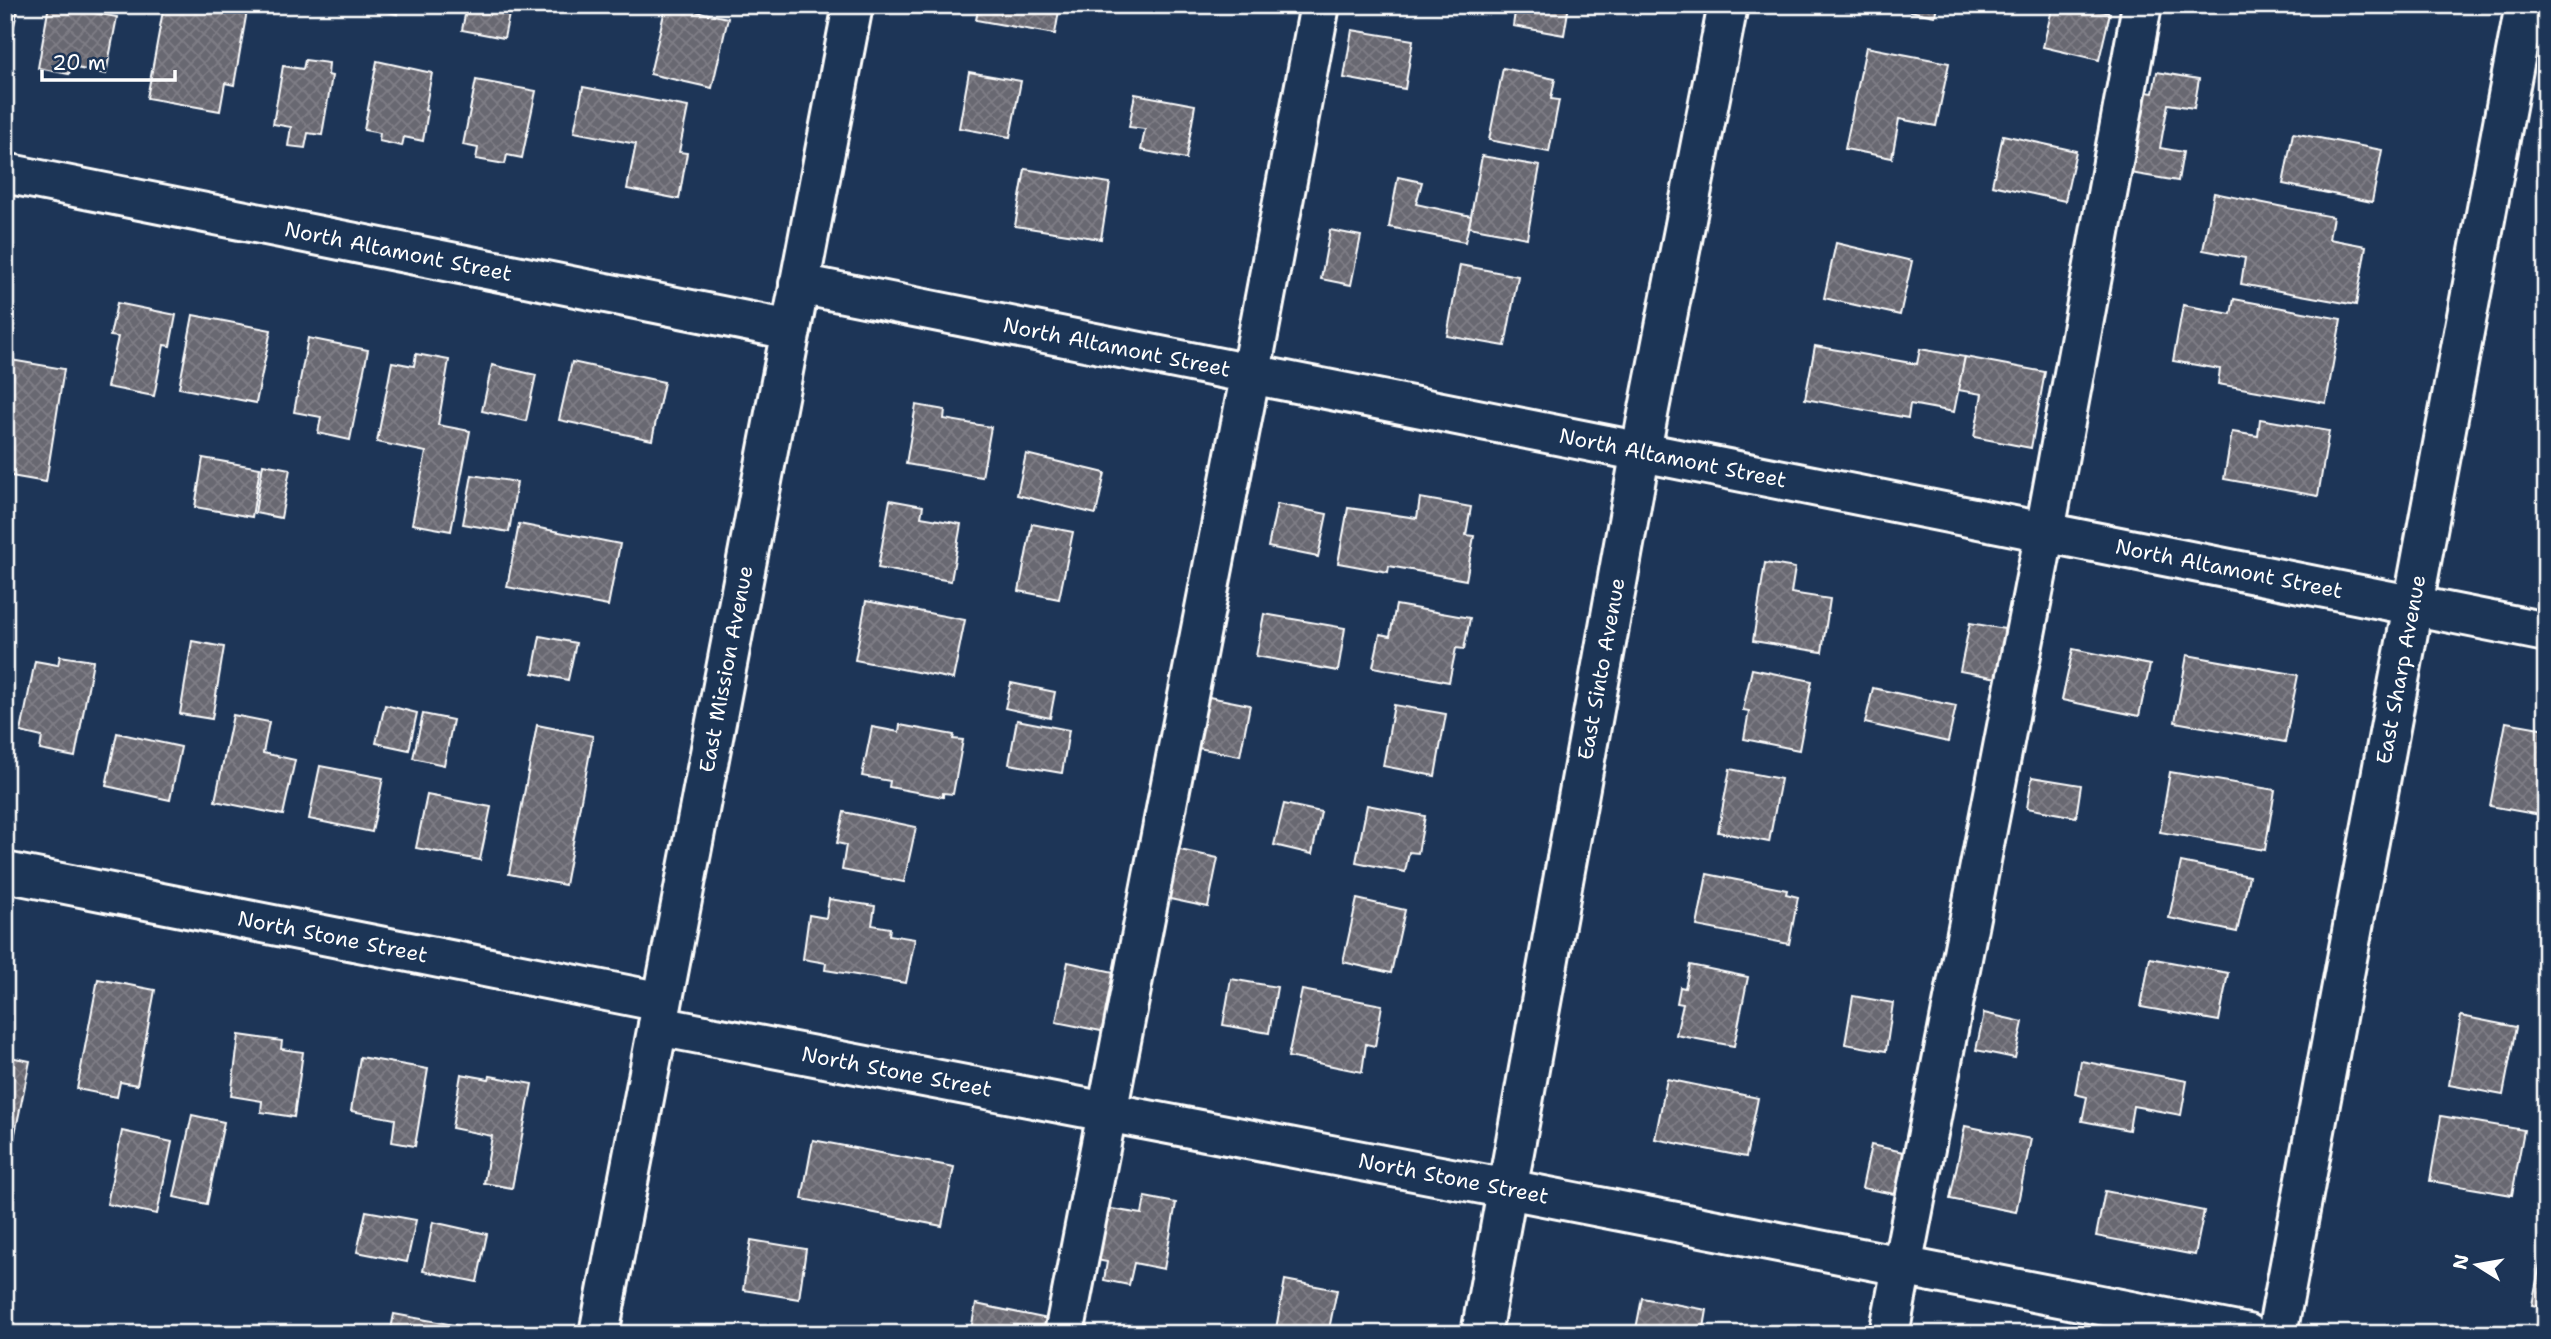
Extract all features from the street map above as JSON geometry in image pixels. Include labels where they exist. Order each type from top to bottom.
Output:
[{"type":"street","name":"East Mission Avenue","points":[[599,1334],[853,5]]},
{"type":"street","points":[[1064,1334],[1320,5]]},
{"type":"street","name":"East Sinto Avenue","points":[[1481,1334],[1641,450],[1728,5]]},
{"type":"street","points":[[1889,1334],[2045,531],[2142,5]]},
{"type":"street","name":"East Sharp Avenue","points":[[2277,1334],[2525,5]]},
{"type":"street","name":"North Altamont Street","points":[[5,173],[790,330]]},
{"type":"street","name":"North Altamont Street","points":[[799,284],[2546,632]]},
{"type":"street","name":"North Stone Street","points":[[5,872],[1107,1113],[2248,1334]]},
{"type":"building","points":[[5,5],[19,5],[8,50],[5,50]]},
{"type":"building","points":[[49,5],[117,17],[106,74],[71,67],[69,74],[38,68]]},
{"type":"building","points":[[164,5],[248,5],[234,85],[225,83],[220,111],[147,98]]},
{"type":"building","points":[[358,5],[399,5],[397,14]]},
{"type":"building","points":[[467,5],[511,5],[504,38],[462,30]]},
{"type":"building","points":[[666,5],[728,18],[712,88],[650,74]]},
{"type":"building","points":[[979,5],[1060,5],[1055,34],[976,20]]},
{"type":"building","points":[[1516,5],[1569,5],[1564,35],[1513,26]]},
{"type":"building","points":[[1879,5],[1937,5],[1935,16]]},
{"type":"building","points":[[2053,5],[2075,5],[2110,13],[2099,60],[2043,47]]},
{"type":"building","points":[[1352,30],[1413,40],[1405,89],[1344,78]]},
{"type":"building","points":[[1866,47],[1949,63],[1936,126],[1899,119],[1892,158],[1845,149]]},
{"type":"building","points":[[305,60],[329,63],[328,75],[332,76],[322,135],[308,133],[305,148],[288,146],[291,127],[273,124],[283,66],[303,69]]},
{"type":"building","points":[[377,61],[432,73],[423,141],[404,137],[402,146],[379,141],[380,133],[364,130]]},
{"type":"building","points":[[1503,68],[1555,79],[1551,99],[1559,100],[1549,152],[1489,140]]},
{"type":"building","points":[[969,72],[1021,81],[1010,137],[959,128]]},
{"type":"building","points":[[2157,72],[2199,79],[2194,108],[2168,104],[2160,148],[2183,152],[2178,181],[2124,172],[2139,91],[2153,93]]},
{"type":"building","points":[[476,80],[536,91],[522,158],[507,155],[505,164],[476,159],[478,148],[463,145]]},
{"type":"building","points":[[583,87],[688,107],[679,152],[687,153],[679,199],[627,189],[636,144],[574,132]]},
{"type":"building","points":[[1135,94],[1195,105],[1186,159],[1141,150],[1145,129],[1129,127]]},
{"type":"building","points":[[2293,133],[2382,150],[2372,202],[2283,184]]},
{"type":"building","points":[[2003,135],[2076,151],[2065,201],[1992,185]]},
{"type":"building","points":[[1482,156],[1540,166],[1527,238],[1469,227]]},
{"type":"building","points":[[1025,169],[1110,183],[1101,239],[1015,226]]},
{"type":"building","points":[[1398,177],[1422,182],[1416,204],[1471,216],[1465,242],[1389,227]]},
{"type":"building","points":[[2214,193],[2333,217],[2329,239],[2366,246],[2356,305],[2241,284],[2245,258],[2203,250]]},
{"type":"building","points":[[1330,230],[1361,236],[1351,285],[1321,279]]},
{"type":"building","points":[[1836,243],[1912,261],[1900,315],[1824,298]]},
{"type":"building","points":[[1460,265],[1518,276],[1505,346],[1447,336]]},
{"type":"building","points":[[2234,299],[2341,319],[2326,403],[2218,384],[2220,369],[2173,361],[2183,305],[2231,314]]},
{"type":"building","points":[[117,303],[176,315],[170,346],[164,345],[154,396],[107,387],[118,337],[110,336]]},
{"type":"building","points":[[193,315],[271,330],[256,403],[179,388]]},
{"type":"building","points":[[308,338],[368,350],[350,440],[318,433],[321,417],[294,412]]},
{"type":"building","points":[[1815,346],[1917,364],[1920,349],[1965,357],[1954,412],[1910,404],[1908,418],[1805,399]]},
{"type":"building","points":[[416,354],[449,360],[438,425],[470,431],[451,531],[412,524],[426,452],[377,442],[392,362],[414,366]]},
{"type":"building","points":[[1965,357],[2045,372],[2031,448],[1974,437],[1982,394],[1958,390]]},
{"type":"building","points":[[5,359],[64,369],[46,482],[5,475]]},
{"type":"building","points":[[572,362],[664,382],[652,440],[559,420]]},
{"type":"building","points":[[492,365],[536,375],[526,421],[482,411]]},
{"type":"building","points":[[916,405],[945,410],[944,419],[991,427],[982,477],[906,464]]},
{"type":"building","points":[[2260,419],[2329,431],[2318,496],[2224,479],[2232,432],[2258,436]]},
{"type":"building","points":[[1026,454],[1105,473],[1096,514],[1017,495]]},
{"type":"building","points":[[203,458],[260,468],[252,517],[195,507]]},
{"type":"building","points":[[263,464],[290,469],[281,518],[255,513]]},
{"type":"building","points":[[472,475],[517,482],[509,532],[463,524]]},
{"type":"building","points":[[1420,498],[1471,507],[1466,535],[1474,536],[1466,580],[1389,566],[1388,572],[1338,563],[1348,508],[1417,518]]},
{"type":"building","points":[[890,500],[923,506],[921,517],[961,524],[951,581],[878,568]]},
{"type":"building","points":[[1277,504],[1327,514],[1318,557],[1268,547]]},
{"type":"building","points":[[519,524],[620,544],[608,606],[507,587]]},
{"type":"building","points":[[1032,524],[1073,532],[1059,599],[1019,591]]},
{"type":"building","points":[[1765,563],[1795,568],[1791,593],[1830,599],[1822,652],[1753,641]]},
{"type":"building","points":[[866,601],[965,620],[953,679],[855,660]]},
{"type":"building","points":[[1396,605],[1470,618],[1464,649],[1456,648],[1449,682],[1373,667],[1380,634],[1390,636]]},
{"type":"building","points":[[1264,614],[1345,628],[1338,671],[1256,656]]},
{"type":"building","points":[[1970,623],[2005,629],[1997,678],[1960,671]]},
{"type":"building","points":[[540,636],[576,643],[568,680],[533,673]]},
{"type":"building","points":[[192,641],[224,647],[212,719],[180,714]]},
{"type":"building","points":[[2073,649],[2150,665],[2139,716],[2062,700]]},
{"type":"building","points":[[2187,655],[2298,675],[2285,742],[2175,722]]},
{"type":"building","points":[[60,656],[93,661],[75,757],[40,750],[42,737],[21,732],[35,661],[58,665]]},
{"type":"building","points":[[1752,669],[1812,681],[1799,750],[1744,739],[1749,711],[1743,710]]},
{"type":"building","points":[[1011,683],[1055,692],[1050,718],[1005,708]]},
{"type":"building","points":[[1873,688],[1956,706],[1948,742],[1865,723]]},
{"type":"building","points":[[1204,696],[1250,705],[1240,756],[1193,747]]},
{"type":"building","points":[[385,705],[417,713],[409,750],[376,743]]},
{"type":"building","points":[[1394,705],[1446,714],[1435,776],[1383,766]]},
{"type":"building","points":[[423,714],[453,720],[444,765],[413,758]]},
{"type":"building","points":[[233,715],[269,722],[263,753],[295,760],[283,815],[215,801]]},
{"type":"building","points":[[1017,720],[1069,730],[1062,773],[1009,764]]},
{"type":"building","points":[[2506,722],[2546,729],[2546,816],[2490,806]]},
{"type":"building","points":[[537,725],[593,736],[565,885],[509,874]]},
{"type":"building","points":[[900,725],[954,735],[953,739],[963,740],[953,794],[943,793],[943,797],[889,787],[890,781],[862,776],[872,727],[899,732]]},
{"type":"building","points":[[117,733],[181,747],[170,800],[106,786]]},
{"type":"building","points":[[320,766],[383,778],[372,832],[309,819]]},
{"type":"building","points":[[1730,769],[1781,779],[1769,842],[1718,832]]},
{"type":"building","points":[[2170,772],[2275,790],[2265,850],[2160,832]]},
{"type":"building","points":[[2032,777],[2081,785],[2076,817],[2027,808]]},
{"type":"building","points":[[427,795],[491,807],[480,860],[416,848]]},
{"type":"building","points":[[1284,804],[1321,812],[1312,854],[1274,845]]},
{"type":"building","points":[[1367,805],[1425,816],[1418,853],[1409,852],[1405,872],[1356,862]]},
{"type":"building","points":[[844,812],[916,827],[904,882],[842,870],[846,845],[837,843]]},
{"type":"building","points":[[1175,849],[1218,858],[1208,907],[1165,898]]},
{"type":"building","points":[[2181,862],[2249,876],[2237,932],[2169,918]]},
{"type":"building","points":[[1707,874],[1787,890],[1786,894],[1798,897],[1789,944],[1697,926]]},
{"type":"building","points":[[829,899],[875,906],[872,925],[890,928],[889,935],[915,939],[906,983],[825,970],[826,963],[803,959],[809,915],[826,918]]},
{"type":"building","points":[[1357,899],[1405,910],[1391,973],[1343,962]]},
{"type":"building","points":[[2150,958],[2228,973],[2219,1021],[2141,1007]]},
{"type":"building","points":[[1068,962],[1118,973],[1106,1032],[1056,1022]]},
{"type":"building","points":[[1690,965],[1748,977],[1734,1046],[1676,1035],[1683,1004],[1677,1003],[1680,987],[1685,988]]},
{"type":"building","points":[[98,979],[155,990],[137,1085],[120,1082],[117,1097],[77,1089]]},
{"type":"building","points":[[1231,979],[1277,987],[1269,1033],[1223,1025]]},
{"type":"building","points":[[1302,990],[1382,1005],[1375,1046],[1366,1044],[1362,1072],[1288,1057]]},
{"type":"building","points":[[1853,996],[1893,1003],[1886,1051],[1845,1044]]},
{"type":"building","points":[[1984,1013],[2023,1022],[2015,1058],[1976,1050]]},
{"type":"building","points":[[2461,1016],[2516,1027],[2503,1095],[2449,1085]]},
{"type":"building","points":[[239,1035],[282,1041],[281,1049],[303,1052],[294,1117],[261,1112],[262,1101],[231,1096]]},
{"type":"building","points":[[5,1056],[30,1061],[6,1177],[5,1177]]},
{"type":"building","points":[[360,1057],[428,1069],[415,1146],[392,1142],[395,1119],[351,1111]]},
{"type":"building","points":[[2081,1061],[2187,1081],[2181,1115],[2133,1106],[2129,1130],[2082,1121],[2087,1097],[2075,1094]]},
{"type":"building","points":[[461,1074],[532,1084],[512,1188],[484,1183],[492,1136],[452,1128]]},
{"type":"building","points":[[1667,1079],[1758,1098],[1746,1157],[1655,1139]]},
{"type":"building","points":[[192,1115],[224,1122],[207,1204],[174,1197]]},
{"type":"building","points":[[2441,1116],[2524,1130],[2512,1195],[2430,1181]]},
{"type":"building","points":[[1965,1126],[2031,1139],[2016,1212],[1950,1199]]},
{"type":"building","points":[[122,1131],[172,1142],[157,1214],[107,1204]]},
{"type":"building","points":[[813,1140],[954,1167],[942,1226],[802,1199]]},
{"type":"building","points":[[1871,1145],[1908,1153],[1900,1195],[1862,1188]]},
{"type":"building","points":[[2105,1191],[2204,1211],[2195,1255],[2096,1236]]},
{"type":"building","points":[[1145,1197],[1176,1203],[1164,1269],[1134,1263],[1129,1285],[1104,1280],[1107,1262],[1092,1259],[1102,1212],[1110,1213],[1111,1209],[1142,1214]]},
{"type":"building","points":[[366,1211],[416,1220],[407,1262],[357,1252]]},
{"type":"building","points":[[433,1222],[487,1234],[477,1282],[423,1271]]},
{"type":"building","points":[[751,1240],[806,1249],[799,1299],[743,1290]]},
{"type":"building","points":[[2542,1254],[2546,1255],[2546,1308],[2532,1305]]},
{"type":"building","points":[[1285,1280],[1337,1290],[1328,1334],[1275,1334]]},
{"type":"building","points":[[1642,1298],[1707,1310],[1703,1334],[1635,1334]]},
{"type":"building","points":[[976,1304],[1053,1320],[1050,1334],[970,1334]]},
{"type":"building","points":[[394,1314],[476,1329],[475,1334],[390,1334]]}]
